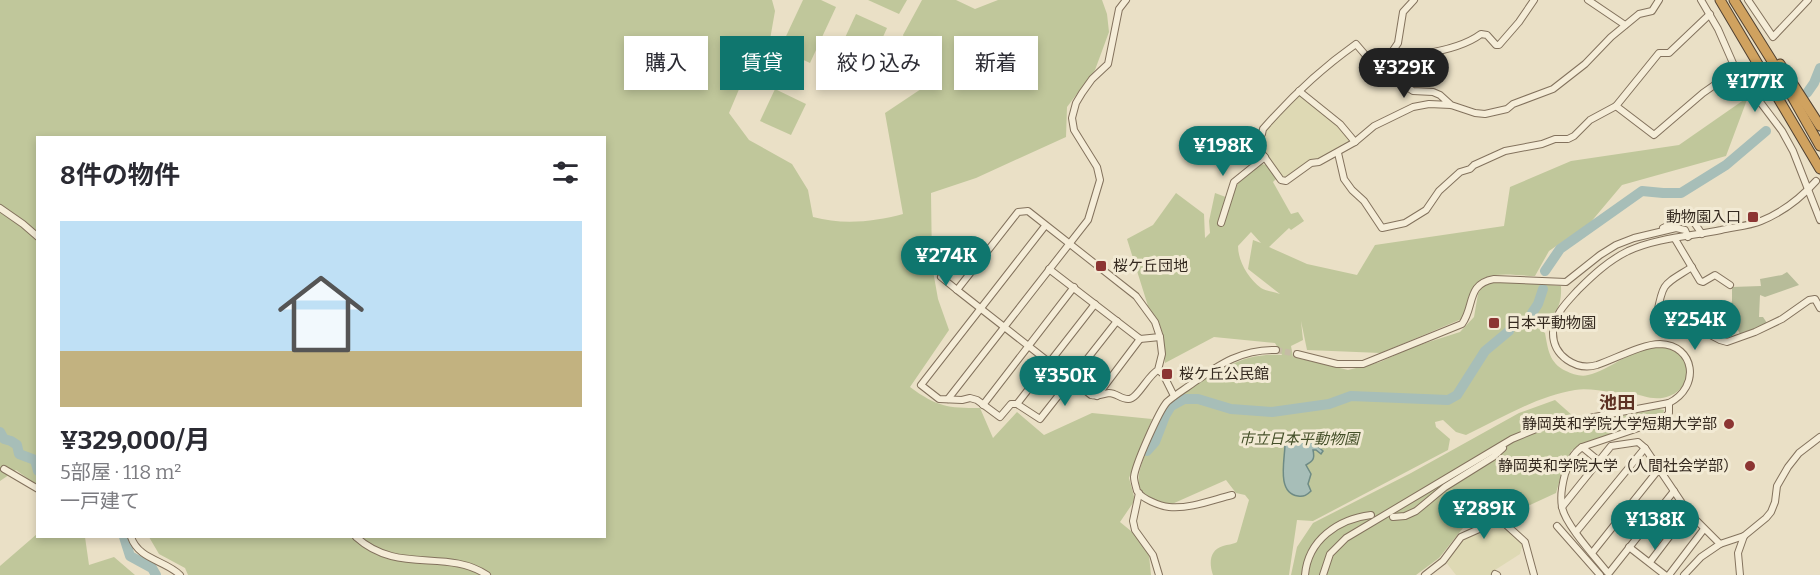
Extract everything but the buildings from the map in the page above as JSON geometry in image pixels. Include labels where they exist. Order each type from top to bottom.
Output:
[{"type":"highway","points":[[1720,0],[1820,169]]},
{"type":"highway","points":[[1735,0],[1820,126]]},
{"type":"highway","points":[[1735,0],[1820,146]]},
{"type":"highway","points":[[1813,158],[1818,179]]},
{"type":"street","points":[[948,399],[1088,220],[1100,180],[1097,167],[1074,130],[1072,118],[1076,103],[1092,79],[1108,64],[1119,9],[1126,0]]},
{"type":"street","points":[[1381,68],[1398,43],[1403,12],[1414,0]]},
{"type":"street","points":[[1400,82],[1422,54],[1439,51],[1481,34],[1499,45],[1534,0]]},
{"type":"street","points":[[1588,0],[1625,26]]},
{"type":"street","points":[[1451,105],[1433,92],[1413,91],[1368,58],[1356,44],[1339,55],[1289,99],[1263,129],[1262,134],[1253,141],[1281,180],[1286,181],[1311,163],[1338,153],[1374,126],[1413,107],[1429,104],[1451,105],[1485,114],[1507,109],[1513,104],[1553,89],[1586,64],[1639,14],[1652,11],[1659,0]]},
{"type":"street","points":[[1701,0],[1736,70],[1782,130],[1793,151],[1820,220]]},
{"type":"street","points":[[1748,0],[1773,37],[1809,0]]},
{"type":"street","points":[[1338,153],[1344,179],[1364,201],[1382,228],[1398,226],[1426,210],[1439,191],[1460,172],[1470,170],[1474,165],[1505,150],[1574,136],[1590,120],[1616,106],[1659,53],[1669,53],[1710,14]]},
{"type":"street","points":[[1616,106],[1654,135],[1703,93],[1736,70]]},
{"type":"street","points":[[1299,91],[1340,124],[1355,142]]},
{"type":"street","points":[[1221,223],[1234,182],[1264,157]]},
{"type":"street","points":[[1323,575],[1330,554],[1346,538],[1512,440],[1541,427],[1669,403],[1684,392],[1690,378],[1688,362],[1675,348],[1662,344],[1649,345],[1583,368],[1567,360],[1559,352],[1553,333],[1560,312],[1570,298],[1604,266],[1637,248],[1758,222],[1786,209],[1818,179]]},
{"type":"street","points":[[0,208],[36,235]]},
{"type":"street","points":[[957,290],[1018,212],[1028,211],[1136,296],[1155,322],[1160,337],[1162,354],[1158,370],[1152,373],[1133,398],[1127,399],[1108,393],[1096,397],[1091,395],[1071,380],[1049,362],[957,290],[941,277],[960,252],[980,260]]},
{"type":"street","points":[[1297,354],[1348,365],[1375,361],[1462,324],[1469,311],[1473,292],[1485,280],[1566,282],[1616,245],[1684,218],[1693,222],[1702,234]]},
{"type":"street","points":[[1045,226],[921,385],[939,399],[970,398],[1000,417],[1011,404],[1017,404],[1040,419],[1117,321]]},
{"type":"street","points":[[1648,234],[1676,228],[1685,230],[1688,237]]},
{"type":"street","points":[[1675,239],[1700,281],[1704,282],[1714,275],[1730,285]]},
{"type":"street","points":[[1692,267],[1665,285],[1657,314],[1660,318],[1699,328],[1720,340],[1727,342],[1755,332],[1782,319],[1815,298],[1820,308]]},
{"type":"street","points":[[1049,269],[1140,339],[1160,337]]},
{"type":"street","points":[[983,405],[1074,287]]},
{"type":"street","points":[[1017,404],[1095,304]]},
{"type":"street","points":[[1096,397],[1140,339]]},
{"type":"street","points":[[1159,575],[1153,555],[1136,530],[1133,521],[1139,494],[1134,477],[1156,420],[1174,396],[1227,360],[1257,351],[1276,350]]},
{"type":"street","points":[[1158,370],[1163,374],[1174,396]]},
{"type":"street","points":[[1669,403],[1669,413],[1662,420],[1582,447],[1574,454],[1562,483],[1562,507],[1566,519],[1609,573],[1674,491]]},
{"type":"street","points":[[1684,575],[1701,557],[1720,543],[1744,536],[1766,518],[1775,502],[1777,486],[1788,466],[1799,453],[1820,437]]},
{"type":"street","points":[[1393,517],[1406,516],[1416,511],[1445,487],[1493,457],[1512,440]]},
{"type":"street","points":[[1562,507],[1611,446],[1635,441],[1644,448],[1688,512],[1720,543]]},
{"type":"street","points":[[1582,447],[1599,461]]},
{"type":"street","points":[[1576,532],[1644,448]]},
{"type":"street","points":[[4,469],[36,488]]},
{"type":"street","points":[[1592,553],[1659,470]]},
{"type":"street","points":[[1139,494],[1148,500],[1170,507],[1185,506],[1232,495]]},
{"type":"street","points":[[1650,562],[1688,512]]},
{"type":"street","points":[[1305,575],[1306,563],[1311,550],[1319,539],[1356,517],[1371,515]]},
{"type":"street","points":[[1425,575],[1443,561],[1461,537],[1497,521],[1502,521],[1525,542],[1533,575]]},
{"type":"street","points":[[1557,526],[1596,574]]},
{"type":"street","points":[[1629,547],[1667,575],[1704,528]]},
{"type":"street","points":[[1740,575],[1738,553],[1744,536]]},
{"type":"street","points":[[132,538],[136,547],[180,575]]},
{"type":"street","points":[[357,538],[373,550],[399,560],[466,566],[487,575]]},
{"type":"shaded area","points":[[1297,94],[1339,125],[1351,141],[1283,178],[1256,141]]},
{"type":"shaded area","points":[[1496,523],[1502,523],[1523,543],[1520,554],[1495,570],[1492,575],[1456,575],[1445,561],[1461,540]]},
{"type":"green space","points":[[0,0],[772,0],[775,11],[771,36],[720,36],[720,90],[739,90],[729,113],[749,140],[792,164],[808,190],[813,217],[847,222],[869,221],[903,214],[885,113],[920,90],[942,90],[942,36],[903,35],[922,0],[956,0],[975,9],[998,0],[1102,0],[1107,14],[1109,32],[1095,70],[1067,107],[1066,137],[976,178],[931,193],[932,265],[938,299],[949,330],[910,387],[928,399],[943,405],[980,408],[993,438],[1017,412],[1044,435],[1092,413],[1152,419],[1129,478],[1135,500],[1120,522],[1148,545],[1151,575],[188,575],[185,568],[159,554],[150,538],[606,538],[606,136],[36,136],[36,483],[16,470],[0,481]]},
{"type":"green space","points":[[803,0],[821,0],[836,7],[823,36],[816,36],[816,50],[810,63],[804,60],[804,36],[786,36]]},
{"type":"green space","points":[[868,0],[907,0],[899,14]]},
{"type":"green space","points":[[856,14],[887,28],[883,36],[846,36]]},
{"type":"green space","points":[[775,90],[806,104],[791,135],[760,121]]},
{"type":"green space","name":"市立日本平動物園","points":[[1748,97],[1726,156],[1622,185],[1590,223],[1549,251],[1535,276],[1500,275],[1477,282],[1469,296],[1464,318],[1381,353],[1307,350],[1301,321],[1303,340],[1291,346],[1293,357],[1348,370],[1380,362],[1413,347],[1460,332],[1474,317],[1478,294],[1488,282],[1561,286],[1559,306],[1556,311],[1536,327],[1545,333],[1550,355],[1560,368],[1585,376],[1598,372],[1627,356],[1648,348],[1659,347],[1680,355],[1686,364],[1685,382],[1679,390],[1669,396],[1657,398],[1624,392],[1575,390],[1547,397],[1466,435],[1456,432],[1443,420],[1435,422],[1436,427],[1450,439],[1448,450],[1313,521],[1297,520],[1289,575],[1213,575],[1211,562],[1213,554],[1218,548],[1237,542],[1249,500],[1245,495],[1236,493],[1226,480],[1172,504],[1157,501],[1141,490],[1139,473],[1142,463],[1159,419],[1169,404],[1211,375],[1244,359],[1282,355],[1275,343],[1214,337],[1165,363],[1163,335],[1158,320],[1148,306],[1127,239],[1153,225],[1176,193],[1204,214],[1205,238],[1210,233],[1209,221],[1215,193],[1231,199],[1240,179],[1261,164],[1267,165],[1277,178],[1273,182],[1291,214],[1298,212],[1304,221],[1291,230],[1289,228],[1269,247],[1307,264],[1357,275],[1375,245],[1504,226],[1510,187],[1571,161],[1679,145]],"holes":[[[1251,232],[1261,243],[1253,240],[1248,269],[1280,294],[1268,291],[1256,284],[1242,263],[1238,246]]]},
{"type":"green space","points":[[1787,272],[1799,285],[1765,297],[1760,295],[1759,317],[1763,317],[1767,323],[1755,331],[1740,334],[1733,321],[1726,315],[1732,301],[1732,287],[1761,286],[1760,279]]},
{"type":"green space","points":[[1555,400],[1582,424],[1658,409],[1664,410],[1659,419],[1597,439],[1572,450],[1565,462],[1556,493],[1521,509],[1463,528],[1439,558],[1416,575],[1291,575],[1297,547],[1313,523],[1411,473],[1519,413]]},
{"type":"green space","points":[[36,535],[36,538],[85,538],[89,565],[114,557],[135,575],[0,575],[0,566]]},
{"type":"water","points":[[1290,439],[1308,441],[1323,451],[1321,454],[1313,450],[1313,459],[1306,465],[1311,474],[1308,484],[1311,491],[1304,496],[1291,494],[1284,482],[1285,444]]},
{"type":"waterway","points":[[1807,93],[1820,68]]},
{"type":"waterway","points":[[1545,271],[1560,249],[1642,191],[1681,193],[1726,165],[1766,131]]},
{"type":"waterway","points":[[1532,313],[1543,289]]},
{"type":"waterway","points":[[1147,451],[1155,442],[1171,406],[1184,399],[1198,399],[1231,409],[1272,412],[1329,404],[1351,396],[1448,400],[1457,395],[1485,351],[1509,331]]},
{"type":"waterway","points":[[0,432],[4,439],[17,445],[19,454],[35,460],[36,464]]},
{"type":"waterway","points":[[124,538],[130,556],[152,568],[156,575]]},
{"type":"tunnel","points":[[1276,350],[1297,354]]},
{"type":"place","name":"動物園入口","points":[[1753,217]]},
{"type":"place","name":"桜ケ丘団地","points":[[1101,266]]},
{"type":"place","name":"日本平動物園","points":[[1494,323]]},
{"type":"place","name":"桜ケ丘公民館","points":[[1167,374]]},
{"type":"place","name":"静岡英和学院大学短期大学部","points":[[1729,424]]},
{"type":"place","name":"静岡英和学院大学（人間社会学部）","points":[[1750,466]]},
{"type":"district","name":"池田","points":[[1617,403]]}]
